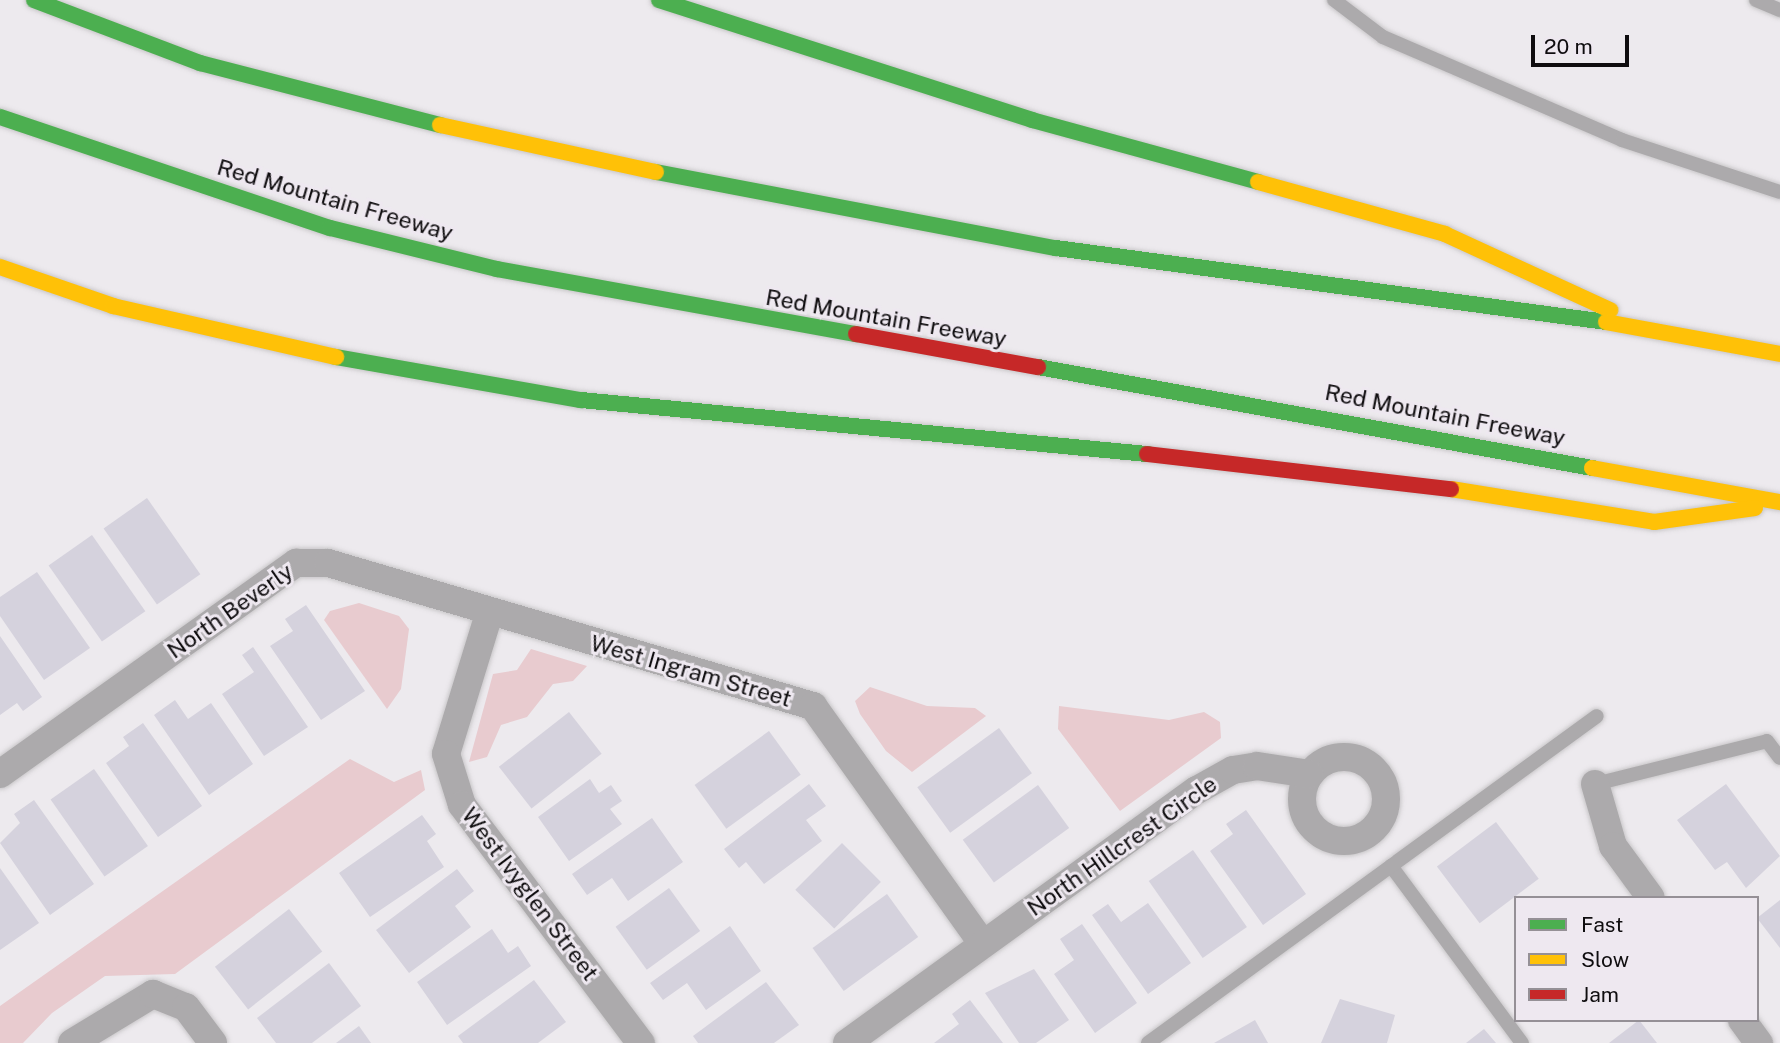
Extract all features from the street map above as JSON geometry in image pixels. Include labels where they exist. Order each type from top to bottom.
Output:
[{"type":"highway","points":[[34,0],[200,63],[359,107],[719,186],[1056,248],[1646,327],[1780,354]]},
{"type":"highway","points":[[659,0],[1032,120],[1445,234],[1646,327]]},
{"type":"highway","name":"Red Mountain Freeway","points":[[0,117],[330,228],[497,269],[1780,503]]},
{"type":"highway","points":[[0,267],[113,306],[299,351],[581,400],[1342,472],[1654,522],[1780,503]]},
{"type":"street","name":"North Beverly","points":[[0,774],[296,563],[328,563],[489,614]]},
{"type":"street","name":"West Ingram Street","points":[[489,614],[813,706],[983,944]]},
{"type":"street","name":"West Ivyglen Street","points":[[489,614],[446,754],[462,805],[641,1043]]},
{"type":"street","name":"North Hillcrest Circle","points":[[847,1043],[983,944],[1233,770],[1257,766],[1309,774]]},
{"type":"street","points":[[1595,784],[1613,846],[1650,896]]},
{"type":"street","points":[[72,1043],[153,994],[186,1007],[213,1043]]},
{"type":"street","points":[[1743,1022],[1759,1043]]},
{"type":"lane","points":[[1334,0],[1395,43],[1622,140],[1780,192]]},
{"type":"lane","points":[[1756,0],[1780,10]]},
{"type":"lane","points":[[1149,1043],[1597,716]]},
{"type":"lane","points":[[1595,784],[1767,741],[1780,758]]},
{"type":"lane","points":[[1391,866],[1522,1043]]},
{"type":"shaded area","points":[[359,603],[399,616],[409,629],[401,689],[387,709],[324,620],[330,611]]},
{"type":"shaded area","points":[[531,649],[587,666],[573,681],[553,684],[527,717],[501,725],[487,757],[469,762],[493,674],[517,670]]},
{"type":"shaded area","points":[[870,687],[927,706],[975,708],[986,716],[912,772],[886,751],[860,714],[855,701]]},
{"type":"shaded area","points":[[1059,706],[1169,720],[1204,712],[1220,722],[1221,738],[1120,811],[1058,729]]},
{"type":"shaded area","points":[[350,759],[394,782],[421,770],[425,790],[175,974],[105,976],[52,1013],[23,1043],[0,1043],[0,1006]]},
{"type":"building","points":[[147,498],[200,574],[157,605],[104,528]]},
{"type":"building","points":[[92,535],[145,611],[102,642],[49,565]]},
{"type":"building","points":[[37,572],[90,648],[44,680],[0,616],[0,597]]},
{"type":"building","points":[[306,605],[365,691],[321,720],[270,646],[293,631],[285,619]]},
{"type":"building","points":[[0,636],[42,697],[23,711],[17,703],[0,715]]},
{"type":"building","points":[[253,647],[308,727],[264,756],[222,694],[254,672],[242,655]]},
{"type":"building","points":[[175,700],[188,719],[211,703],[253,764],[209,795],[154,715]]},
{"type":"building","points":[[569,712],[602,754],[531,809],[499,767]]},
{"type":"building","points":[[143,723],[202,806],[158,837],[106,763],[129,746],[123,737]]},
{"type":"building","points":[[999,728],[1032,773],[950,833],[917,787]]},
{"type":"building","points":[[769,731],[801,775],[726,829],[695,785]]},
{"type":"building","points":[[94,769],[148,846],[105,876],[51,799]]},
{"type":"building","points":[[590,779],[599,793],[611,785],[622,801],[610,809],[622,824],[569,861],[538,817]]},
{"type":"building","points":[[809,784],[826,806],[806,820],[822,841],[764,884],[746,862],[739,868],[724,849]]},
{"type":"building","points":[[1726,784],[1780,856],[1746,888],[1727,862],[1715,870],[1677,820]]},
{"type":"building","points":[[1038,785],[1069,828],[994,883],[963,840]]},
{"type":"building","points":[[34,800],[94,884],[50,915],[0,843],[20,823],[14,814]]},
{"type":"building","points":[[1246,810],[1306,894],[1263,925],[1210,851],[1233,834],[1226,824]]},
{"type":"building","points":[[422,815],[436,834],[427,841],[444,867],[370,917],[339,873]]},
{"type":"building","points":[[652,818],[683,862],[628,901],[612,878],[587,895],[572,874]]},
{"type":"building","points":[[1496,822],[1539,879],[1480,923],[1437,867]]},
{"type":"building","points":[[842,843],[881,882],[834,929],[795,890]]},
{"type":"building","points":[[1193,850],[1247,927],[1203,958],[1149,881]]},
{"type":"building","points":[[0,868],[39,923],[0,950]]},
{"type":"building","points":[[457,869],[474,891],[455,906],[471,927],[409,973],[376,930]]},
{"type":"building","points":[[669,888],[700,931],[647,970],[616,927]]},
{"type":"building","points":[[887,894],[918,937],[844,991],[813,948]]},
{"type":"building","points":[[1780,900],[1780,948],[1759,921],[1759,916]]},
{"type":"building","points":[[1148,903],[1191,963],[1148,994],[1092,915],[1108,904],[1121,922]]},
{"type":"building","points":[[289,909],[322,952],[248,1009],[215,967]]},
{"type":"building","points":[[1082,924],[1137,1003],[1095,1033],[1054,974],[1074,960],[1060,939]]},
{"type":"building","points":[[730,926],[761,971],[706,1010],[687,983],[663,1000],[650,983]]},
{"type":"building","points":[[492,929],[508,953],[518,946],[531,966],[447,1025],[417,982]]},
{"type":"building","points":[[329,963],[361,1006],[312,1043],[276,1043],[257,1018]]},
{"type":"building","points":[[1034,969],[1069,1020],[1036,1043],[1019,1043],[985,993]]},
{"type":"building","points":[[534,980],[566,1022],[538,1043],[463,1043],[458,1036]]},
{"type":"building","points":[[766,982],[799,1025],[774,1043],[698,1043],[693,1036]]},
{"type":"building","points":[[1340,999],[1395,1015],[1387,1043],[1321,1043]]},
{"type":"building","points":[[970,1000],[1003,1043],[934,1043],[959,1024],[952,1014]]},
{"type":"building","points":[[1255,1020],[1268,1043],[1214,1043]]},
{"type":"building","points":[[1636,1022],[1641,1022],[1657,1043],[1609,1043]]},
{"type":"building","points":[[359,1026],[371,1043],[336,1043]]},
{"type":"building","points":[[1484,1029],[1496,1043],[1466,1043]]},
{"type":"traffic: fast","points":[[34,0],[200,63],[440,125]]},
{"type":"traffic: fast","points":[[659,0],[1032,120],[1258,182]]},
{"type":"traffic: fast","points":[[0,117],[330,228],[497,269],[856,334]]},
{"type":"traffic: fast","points":[[656,172],[1056,248],[1606,322]]},
{"type":"traffic: fast","points":[[336,357],[581,400],[1147,454]]},
{"type":"traffic: fast","points":[[1038,367],[1592,468]]},
{"type":"traffic: slow","points":[[440,125],[656,172]]},
{"type":"traffic: slow","points":[[1258,182],[1445,234],[1610,310]]},
{"type":"traffic: slow","points":[[0,267],[113,306],[336,357]]},
{"type":"traffic: slow","points":[[1606,322],[1780,354]]},
{"type":"traffic: slow","points":[[1592,468],[1780,502]]},
{"type":"traffic: slow","points":[[1451,489],[1654,522],[1755,508]]},
{"type":"traffic: jam","points":[[856,334],[1038,367]]},
{"type":"traffic: jam","points":[[1147,454],[1451,489]]}]
